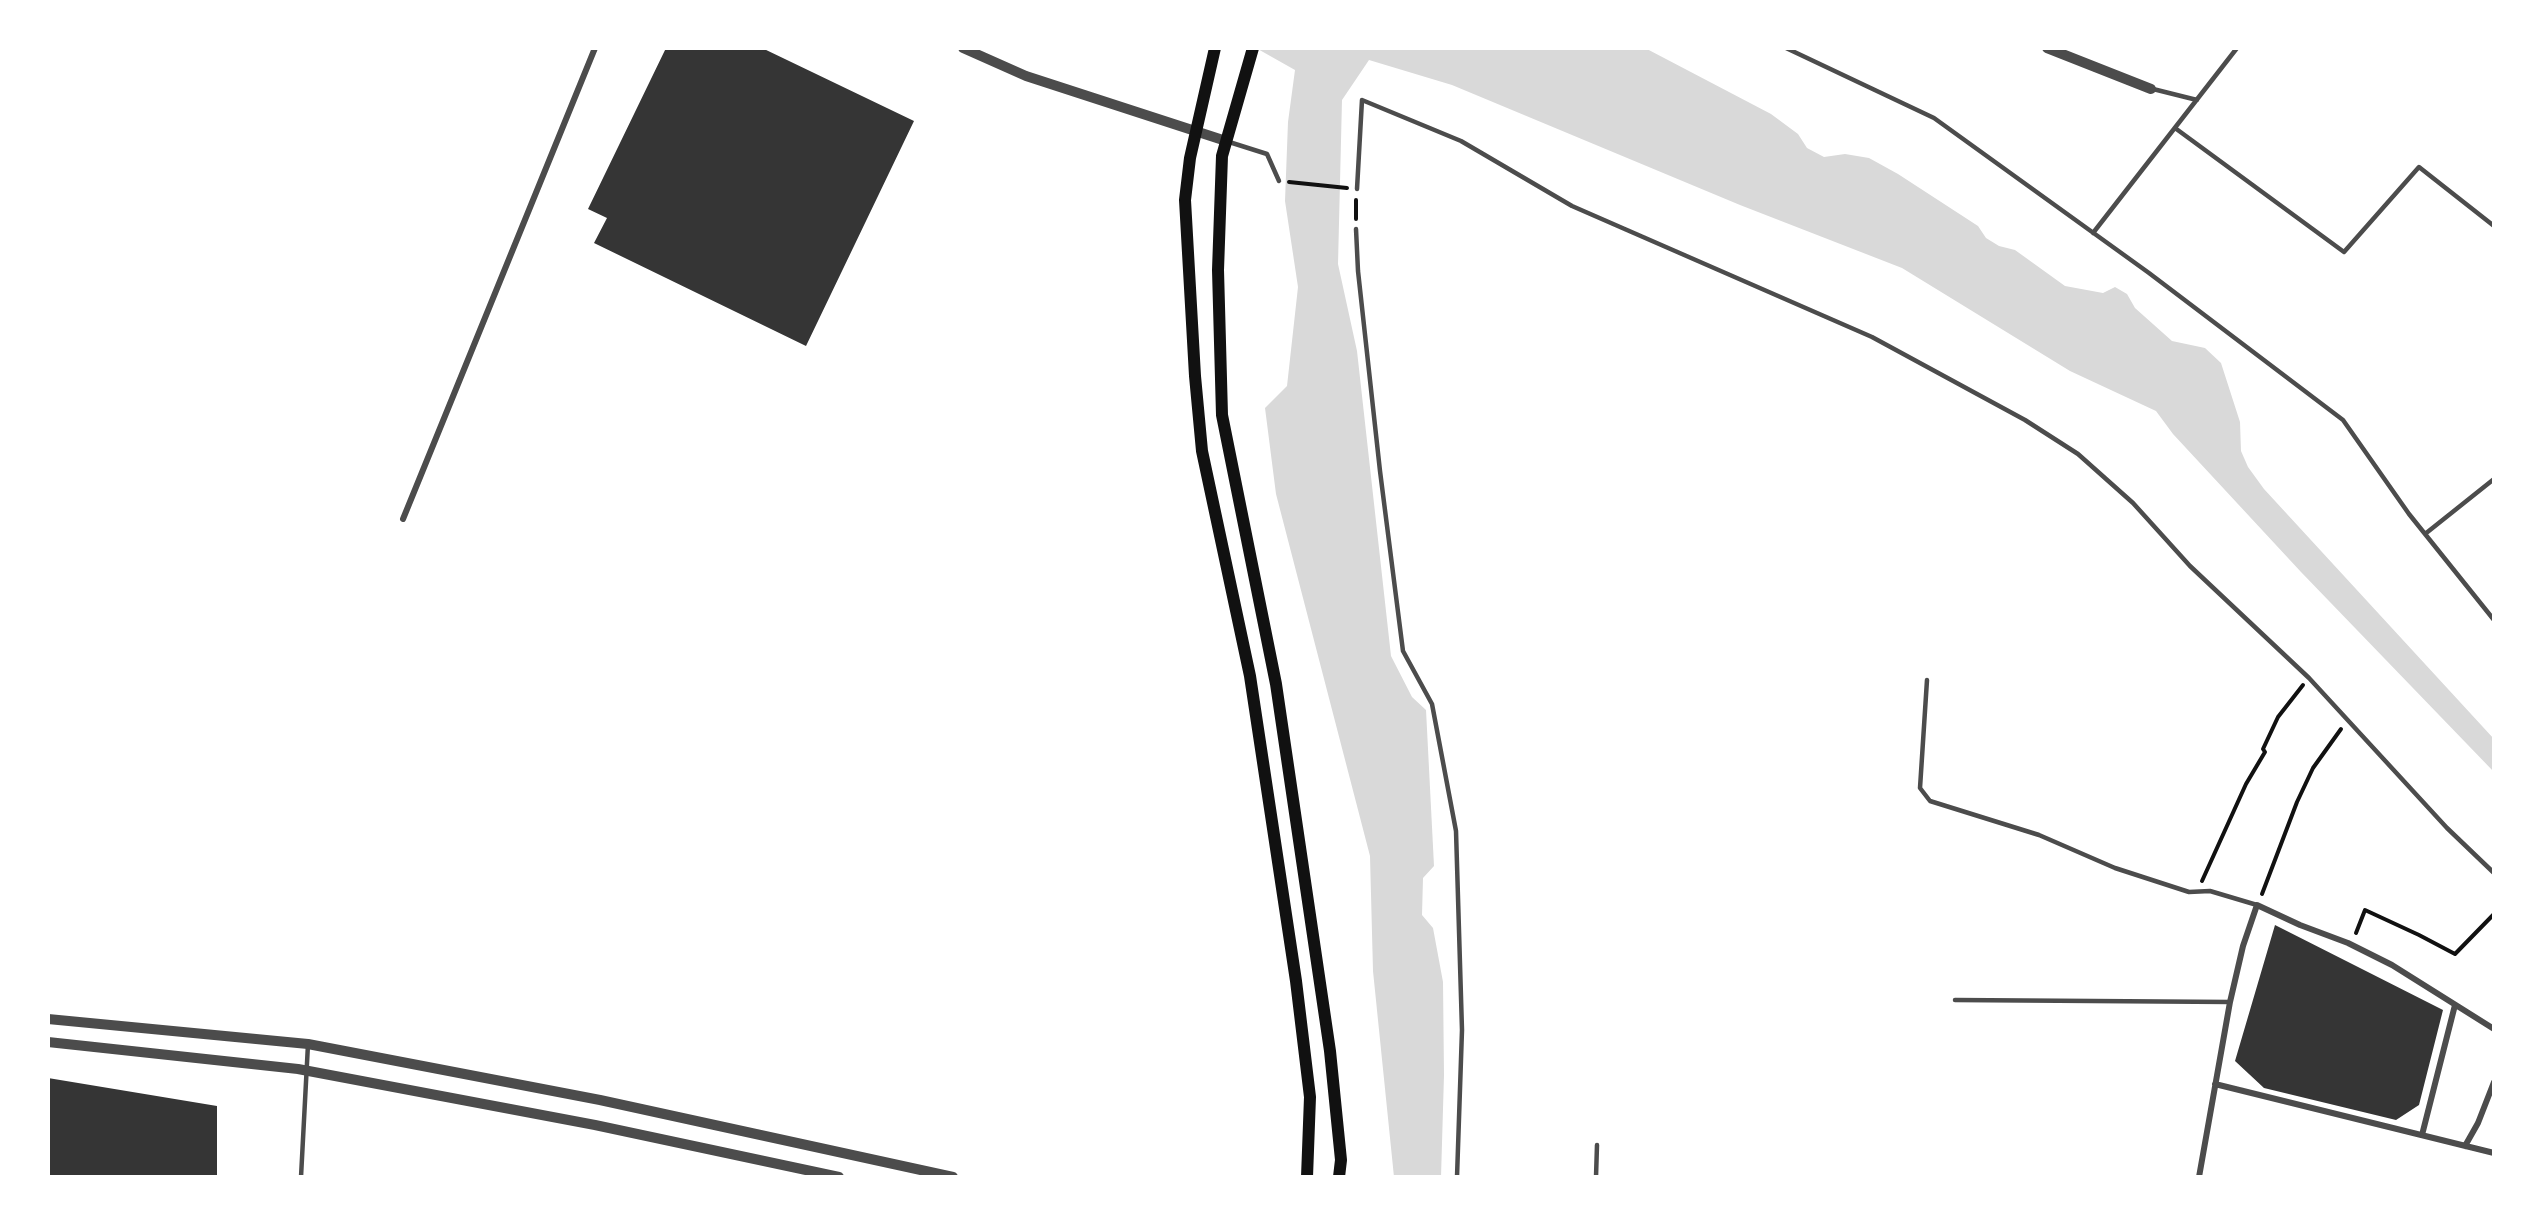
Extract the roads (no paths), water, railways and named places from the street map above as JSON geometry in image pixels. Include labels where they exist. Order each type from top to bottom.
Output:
[{"type":"main road","points":[[1215,48],[1196,133],[1185,200],[1189,290],[1202,451],[1250,676],[1296,981],[1310,1097],[1307,1177]]},
{"type":"main road","points":[[1252,51],[1221,156],[1218,270],[1222,415],[1276,684],[1330,1051],[1341,1160],[1339,1177]]},
{"type":"street","points":[[403,519],[595,48]]},
{"type":"street","points":[[963,48],[1026,76],[1226,141]]},
{"type":"street","points":[[2047,48],[2151,89]]},
{"type":"street","points":[[2199,1177],[2230,1002],[2242,946],[2257,905],[2300,925],[2348,943],[2392,965],[2494,1029]]},
{"type":"street","points":[[2422,1135],[2455,1005]]},
{"type":"street","points":[[48,1019],[308,1044],[600,1100],[953,1177]]},
{"type":"street","points":[[48,1042],[306,1071],[596,1125],[838,1177]]},
{"type":"street","points":[[2465,1146],[2478,1123],[2494,1082]]},
{"type":"street","points":[[2215,1084],[2494,1153]]},
{"type":"lane","points":[[1786,48],[1934,118],[2093,233],[2343,420],[2425,534],[2494,620]]},
{"type":"lane","points":[[2093,233],[2237,48]]},
{"type":"lane","points":[[2151,89],[2197,100]]},
{"type":"lane","points":[[1357,189],[1362,100],[1461,141],[1572,206],[1872,337],[2025,420],[2078,454],[2133,503],[2190,566],[2309,678],[2447,828],[2494,873]]},
{"type":"lane","points":[[2175,128],[2344,252],[2419,167],[2494,226]]},
{"type":"lane","points":[[1226,141],[1268,154],[1279,181]]},
{"type":"lane","points":[[1356,229],[1358,272],[1402,651],[1432,704],[1456,831],[1462,1030],[1457,1177]]},
{"type":"lane","points":[[2425,534],[2494,479]]},
{"type":"lane","points":[[1927,680],[1920,788],[1930,801],[2039,836],[2115,868],[2189,892],[2210,891],[2257,905]]},
{"type":"lane","points":[[1956,1000],[2230,1002]]},
{"type":"lane","points":[[301,1177],[308,1044]]},
{"type":"lane","points":[[1596,1177],[1597,1145]]}]
